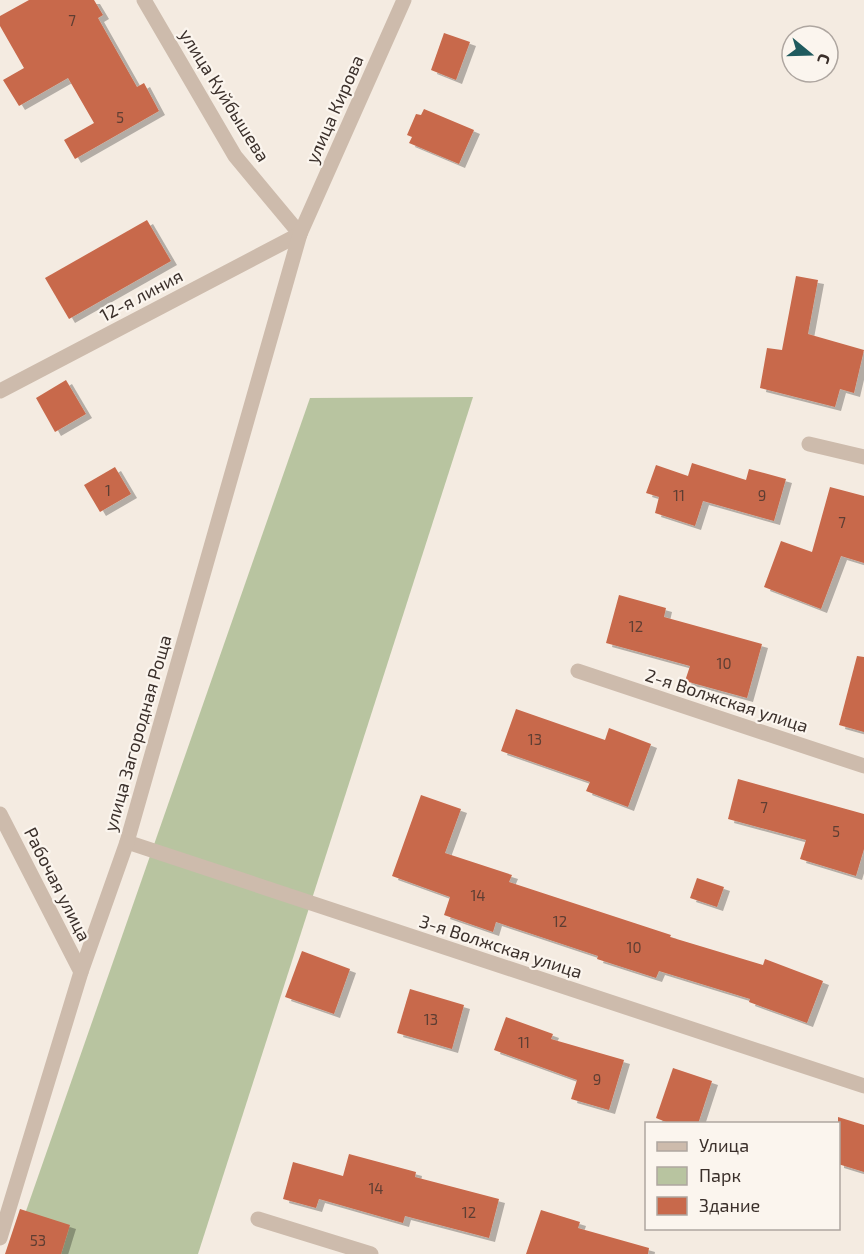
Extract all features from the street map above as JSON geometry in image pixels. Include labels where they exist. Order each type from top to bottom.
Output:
[{"type":"street","name":"улица Куйбышева","points":[[144,0],[235,156],[300,234]]},
{"type":"street","name":"улица Кирова","points":[[300,234],[404,0]]},
{"type":"street","name":"12-я линия","points":[[0,391],[300,234]]},
{"type":"street","name":"улица Загородная Роща","points":[[0,1238],[81,972],[127,842],[300,234]]},
{"type":"street","points":[[809,444],[864,457]]},
{"type":"street","name":"2-я Волжская улица","points":[[578,671],[864,766]]},
{"type":"street","name":"Рабочая улица","points":[[0,814],[81,972]]},
{"type":"street","name":"3-я Волжская улица","points":[[127,842],[864,1086]]},
{"type":"street","points":[[258,1219],[371,1254]]},
{"type":"green space","points":[[473,397],[198,1254],[11,1254],[310,398]]},
{"type":"building","points":[[29,0],[94,0],[103,15],[98,18],[137,87],[144,83],[159,111],[75,159],[64,140],[94,123],[68,78],[19,106],[3,80],[24,68],[0,26],[0,16]]},
{"type":"building","points":[[444,33],[470,42],[456,80],[431,70]]},
{"type":"building","points":[[424,109],[474,130],[459,164],[409,143],[412,137],[407,135],[416,114],[421,115]]},
{"type":"building","points":[[147,220],[171,261],[69,319],[45,278]]},
{"type":"building","points":[[796,276],[818,280],[808,334],[864,350],[854,393],[840,389],[835,407],[760,388],[767,348],[782,350]]},
{"type":"building","points":[[66,380],[86,414],[55,432],[36,398]]},
{"type":"building","points":[[692,463],[746,480],[749,469],[786,479],[774,521],[703,501],[695,526],[655,513],[659,497],[646,493],[656,465],[688,476]]},
{"type":"building","points":[[115,467],[131,494],[100,512],[84,485]]},
{"type":"building","points":[[830,487],[864,496],[864,563],[841,556],[821,609],[764,587],[781,541],[812,552]]},
{"type":"building","points":[[619,595],[666,608],[664,617],[762,644],[747,698],[685,681],[690,666],[606,643]]},
{"type":"building","points":[[857,656],[864,657],[864,732],[839,725]]},
{"type":"building","points":[[516,709],[605,740],[609,728],[651,744],[628,807],[586,791],[590,782],[501,751]]},
{"type":"building","points":[[738,779],[864,814],[864,849],[856,876],[800,859],[806,840],[728,819]]},
{"type":"building","points":[[421,795],[461,809],[445,853],[512,875],[509,882],[671,935],[670,937],[763,965],[765,959],[823,981],[807,1023],[749,1002],[750,999],[659,971],[656,978],[496,922],[493,932],[444,915],[450,897],[392,876]]},
{"type":"building","points":[[697,878],[724,887],[717,907],[690,898]]},
{"type":"building","points":[[302,951],[350,969],[334,1014],[285,997]]},
{"type":"building","points":[[410,989],[464,1005],[452,1049],[397,1033]]},
{"type":"building","points":[[506,1017],[553,1034],[551,1039],[624,1060],[609,1110],[571,1099],[577,1080],[494,1050]]},
{"type":"building","points":[[673,1068],[712,1081],[699,1122],[666,1122],[656,1118]]},
{"type":"building","points":[[838,1117],[864,1125],[864,1172],[840,1165],[840,1122],[838,1122]]},
{"type":"building","points":[[349,1154],[416,1172],[415,1177],[499,1199],[489,1238],[405,1216],[403,1223],[319,1199],[316,1208],[283,1199],[293,1162],[343,1176]]},
{"type":"building","points":[[20,1209],[70,1225],[61,1254],[5,1254]]},
{"type":"building","points":[[541,1210],[580,1222],[578,1228],[649,1248],[648,1254],[526,1254]]}]
